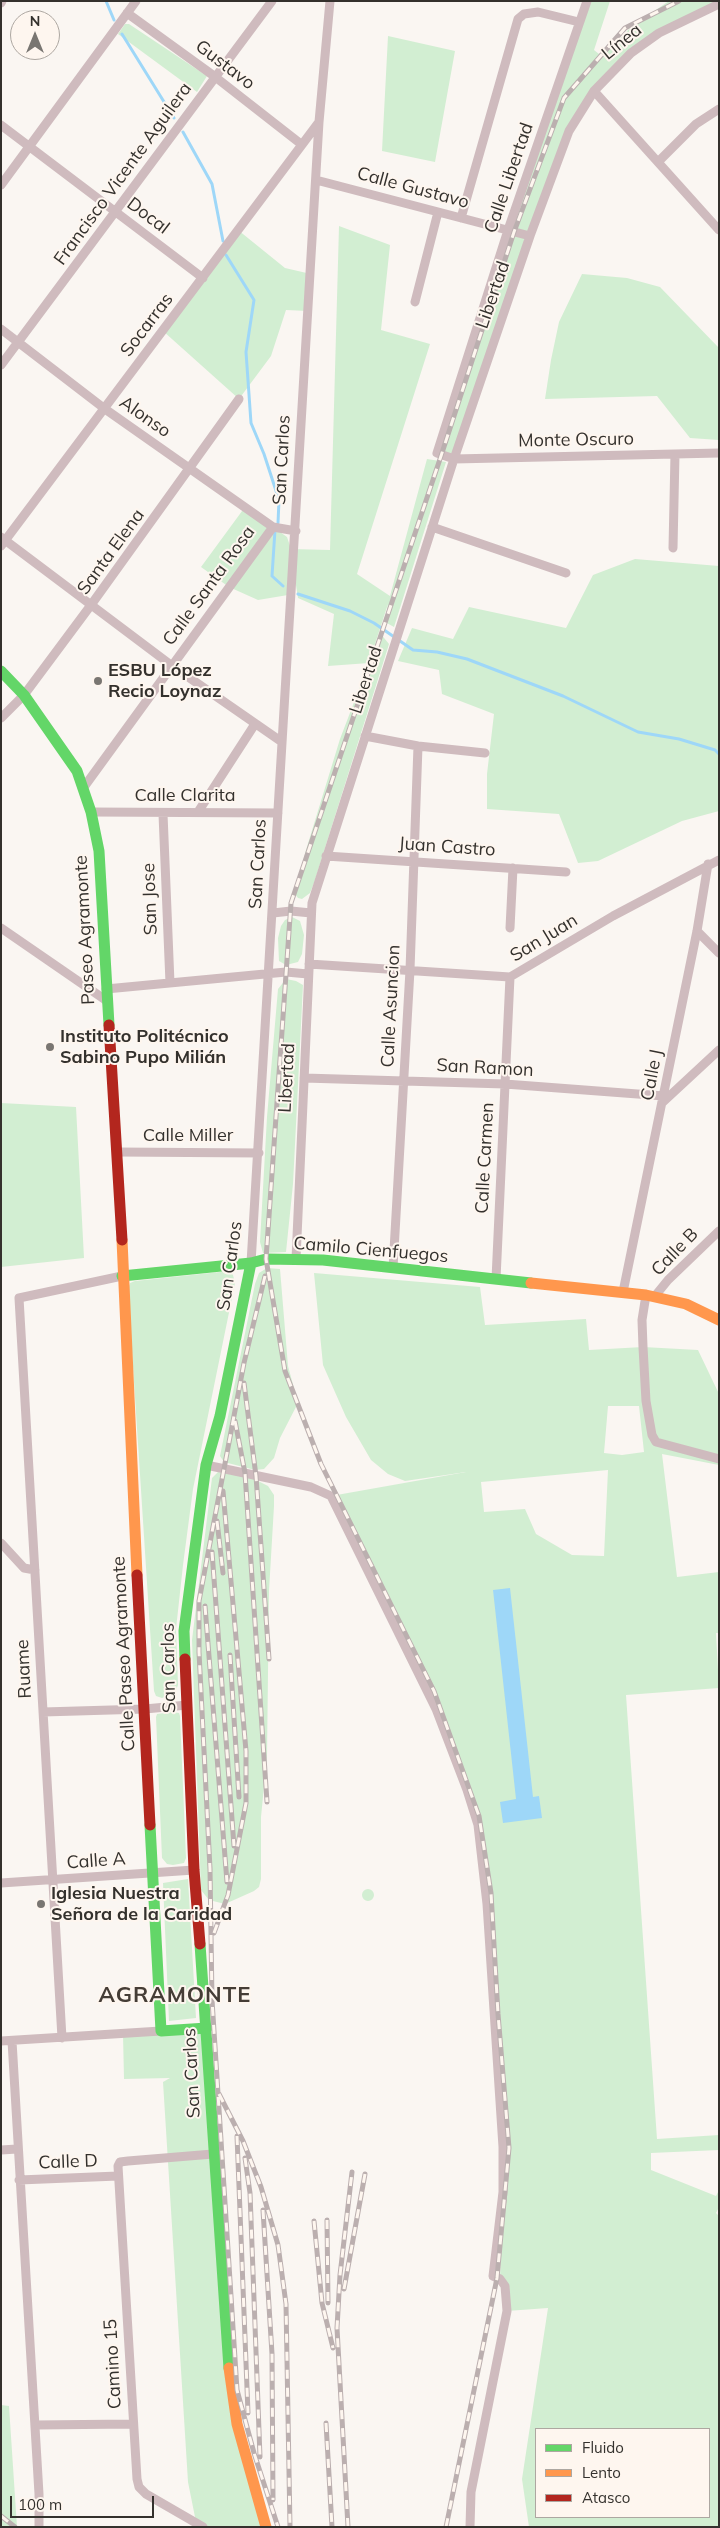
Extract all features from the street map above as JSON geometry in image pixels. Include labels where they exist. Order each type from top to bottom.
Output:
[{"type":"street","points":[[1,185],[136,1]]},
{"type":"street","name":"Francisco Vicente Aguilera","points":[[1,365],[117,213],[214,76],[272,1]]},
{"type":"street","name":"San Carlos","points":[[266,2527],[237,2424],[230,2382],[213,2154],[207,2028],[194,1870],[184,1630],[206,1465],[220,1416],[252,1263],[319,122],[330,1]]},
{"type":"street","name":"Calle Libertad","points":[[437,451],[508,230],[587,1]]},
{"type":"street","name":"Línea","points":[[569,131],[594,91],[624,59],[659,33],[719,4]]},
{"type":"street","points":[[462,218],[518,19],[524,14],[538,12],[579,22]]},
{"type":"street","name":"Gustavo","points":[[127,14],[214,76],[302,144]]},
{"type":"street","points":[[594,91],[719,230]]},
{"type":"street","points":[[658,162],[696,124],[719,109]]},
{"type":"street","name":"Socarras","points":[[3,541],[105,409],[319,122]]},
{"type":"street","name":"Docal","points":[[1,125],[203,278]]},
{"type":"street","name":"Libertad","points":[[296,1259],[311,913],[326,856],[454,459],[530,236],[569,131]]},
{"type":"street","name":"Calle Gustavo","points":[[316,180],[530,236]]},
{"type":"street","points":[[415,302],[438,212]]},
{"type":"street","name":"Alonso","points":[[1,329],[105,409],[273,527]]},
{"type":"street","name":"Santa Elena","points":[[1,718],[24,695],[92,605],[191,469],[239,399]]},
{"type":"street","name":"Monte Oscuro","points":[[437,451],[441,456],[454,459],[719,453]]},
{"type":"street","points":[[673,548],[675,454]]},
{"type":"street","points":[[273,527],[296,531]]},
{"type":"street","name":"Calle Santa Rosa","points":[[84,786],[273,527]]},
{"type":"street","points":[[432,527],[566,573]]},
{"type":"street","points":[[3,541],[171,665],[282,742]]},
{"type":"street","name":"Paseo Agramonte","points":[[1,671],[24,695],[78,771],[91,812],[99,851],[117,1152],[122,1276]]},
{"type":"street","points":[[198,812],[256,724]]},
{"type":"street","points":[[365,736],[418,746],[485,753]]},
{"type":"street","name":"Calle Asuncion","points":[[393,1268],[410,970],[418,746]]},
{"type":"street","name":"Calle Clarita","points":[[91,812],[163,814],[198,812],[278,813]]},
{"type":"street","name":"San Jose","points":[[163,814],[170,983]]},
{"type":"street","name":"Juan Castro","points":[[326,856],[415,860],[566,872]]},
{"type":"street","name":"San Juan","points":[[106,989],[309,969],[410,970],[510,977],[613,916],[708,864],[719,860]]},
{"type":"street","name":"Calle J","points":[[623,1292],[664,1099],[697,931],[708,864]]},
{"type":"street","points":[[510,928],[513,868]]},
{"type":"street","points":[[273,913],[311,913]]},
{"type":"street","points":[[1,928],[107,1001]]},
{"type":"street","points":[[697,931],[719,953]]},
{"type":"street","name":"Calle Carmen","points":[[496,1280],[510,977]]},
{"type":"street","points":[[664,1099],[719,1050]]},
{"type":"street","name":"San Ramon","points":[[304,1078],[505,1084],[664,1099]]},
{"type":"street","name":"Calle Miller","points":[[117,1152],[259,1153]]},
{"type":"street","name":"Calle B","points":[[651,1296],[719,1231]]},
{"type":"street","name":"Camilo Cienfuegos","points":[[19,1298],[122,1276],[252,1263],[266,1259],[296,1259],[651,1296],[686,1304],[719,1320]]},
{"type":"street","name":"Calle Paseo Agramonte","points":[[122,1276],[160,2031]]},
{"type":"street","points":[[651,1296],[642,1320],[646,1400],[652,1435],[656,1442],[719,1459]]},
{"type":"street","name":"Ruame","points":[[19,1298],[62,2038]]},
{"type":"street","points":[[206,1465],[311,1487],[331,1496],[436,1709],[467,1790],[478,1825],[487,1904],[503,2147],[503,2192],[493,2276],[500,2279],[505,2286],[507,2311],[472,2483],[470,2527]]},
{"type":"street","points":[[1,1543],[24,1568],[35,1570]]},
{"type":"street","points":[[43,1712],[145,1709],[187,1705]]},
{"type":"street","name":"Calle A","points":[[1,1883],[194,1870]]},
{"type":"street","points":[[1,2041],[207,2028]]},
{"type":"street","points":[[12,2041],[35,2425],[39,2527]]},
{"type":"street","name":"Calle D","points":[[1,2150],[17,2149]]},
{"type":"street","name":"Calle D","points":[[118,2163],[213,2154]]},
{"type":"street","name":"Camino 15","points":[[118,2163],[132,2424],[139,2487],[146,2494],[203,2527]]},
{"type":"street","name":"Calle D","points":[[19,2180],[118,2176]]},
{"type":"street","points":[[35,2425],[132,2424]]},
{"type":"green space","points":[[587,1],[610,1],[594,50],[599,54],[609,50],[632,26],[669,1],[719,1],[672,26],[612,69],[569,131],[454,459],[437,451]]},
{"type":"green space","points":[[125,24],[129,24],[207,76],[197,92],[118,34]]},
{"type":"green space","points":[[388,36],[455,51],[435,162],[382,151]]},
{"type":"green space","points":[[339,226],[390,245],[381,330],[430,344],[357,574],[390,596],[427,459],[446,462],[394,627],[385,622],[388,604],[374,647],[380,633],[389,644],[314,883],[310,893],[302,899],[298,898],[295,894],[306,850],[340,739],[369,663],[328,666],[334,614],[298,598],[291,553],[288,595],[258,600],[229,587],[201,567],[245,507],[287,537],[291,549],[330,550]]},
{"type":"green space","points":[[238,230],[285,268],[311,274],[308,311],[286,310],[271,356],[239,399],[163,331]]},
{"type":"green space","points":[[582,274],[627,278],[660,287],[719,348],[719,440],[690,438],[657,396],[545,399],[559,322]]},
{"type":"green space","points":[[635,559],[719,566],[719,811],[682,821],[598,861],[578,863],[559,814],[487,809],[487,774],[494,714],[442,694],[439,670],[398,661],[412,628],[453,639],[469,607],[566,628],[593,575]]},
{"type":"green space","points":[[292,917],[300,921],[304,935],[302,954],[298,962],[286,965],[279,961],[278,938],[281,926],[285,920]]},
{"type":"green space","points":[[286,979],[303,985],[293,1184],[286,1252],[263,1253],[260,1242],[267,1117],[278,989]]},
{"type":"green space","points":[[1,1103],[76,1107],[84,1258],[1,1267]]},
{"type":"green space","points":[[267,1268],[280,1269],[288,1366],[298,1403],[280,1438],[274,1458],[264,1469],[255,1470],[224,1462],[220,1456],[255,1284],[259,1273]]},
{"type":"green space","points":[[229,1271],[233,1275],[235,1283],[193,1489],[183,1565],[176,1629],[178,1685],[175,1693],[162,1698],[156,1696],[154,1691],[128,1289],[130,1283],[135,1281]]},
{"type":"green space","points":[[314,1273],[480,1287],[485,1325],[586,1319],[589,1350],[643,1347],[698,1350],[719,1394],[719,1465],[662,1454],[677,1577],[719,1572],[719,1633],[716,1633],[719,1688],[626,1695],[657,2139],[719,2135],[719,2150],[651,2153],[651,2170],[716,2196],[719,2190],[719,2207],[716,2213],[719,2216],[719,2527],[529,2527],[522,2479],[548,2308],[507,2311],[500,2279],[503,2192],[479,1816],[433,1691],[331,1496],[466,1472],[405,1481],[388,1474],[371,1460],[346,1417],[323,1365]],"holes":[[[608,1406],[639,1406],[644,1452],[622,1455],[604,1453]],[[608,1470],[604,1556],[572,1555],[536,1534],[525,1509],[484,1512],[481,1482]]]},
{"type":"green space","points":[[218,1472],[252,1478],[268,1486],[274,1495],[269,1591],[267,1756],[261,1817],[261,1879],[259,1887],[254,1891],[225,1904],[209,1900],[201,1890],[192,1640],[212,1478]]},
{"type":"green space","points":[[179,1713],[180,1716],[186,1858],[184,1863],[173,1865],[167,1864],[162,1858],[156,1717],[157,1714]]},
{"type":"green space","points":[[188,1879],[196,2018],[169,2021],[163,1883]]},
{"type":"green space","points":[[370,1889],[373,1890],[373,1900],[366,1901],[363,1900],[362,1893],[363,1890]]},
{"type":"green space","points":[[207,2028],[230,2382],[266,2527],[203,2527],[196,2522],[188,2482],[163,2082],[170,2078],[124,2079],[123,2034]]},
{"type":"green space","points":[[1,2405],[9,2406],[17,2527],[1,2527]]},
{"type":"water","points":[[510,1588],[533,1797],[539,1796],[542,1818],[503,1823],[500,1802],[516,1799],[493,1590]]},
{"type":"waterway","points":[[106,1],[114,20]]},
{"type":"waterway","points":[[122,34],[174,118]]},
{"type":"waterway","points":[[183,132],[212,184],[223,241]]},
{"type":"waterway","points":[[226,255],[254,300],[246,352],[251,423],[264,454],[279,500],[278,523]]},
{"type":"waterway","points":[[275,530],[272,576],[283,586]]},
{"type":"waterway","points":[[298,594],[350,611],[374,623],[413,650],[437,652],[467,659],[563,696],[638,732],[679,739],[715,750],[719,754]]},
{"type":"railway","points":[[446,2527],[497,2278],[509,2148],[498,2014],[491,1893],[479,1816],[434,1691],[321,1464],[285,1371],[266,1259],[291,903],[514,232],[564,98],[625,28],[679,1]]},
{"type":"railway","points":[[265,1276],[244,1363],[199,1601],[199,1652],[210,1869],[212,2000],[237,2390],[254,2453],[278,2527]]},
{"type":"railway","points":[[244,1383],[256,1476],[269,1659]]},
{"type":"railway","points":[[235,1421],[245,1473],[267,1802]]},
{"type":"railway","points":[[214,1933],[228,1895],[246,1803],[246,1751],[223,1491]]},
{"type":"railway","points":[[217,1521],[223,1573]]},
{"type":"railway","points":[[212,1552],[234,1846]]},
{"type":"railway","points":[[205,1606],[227,1882]]},
{"type":"railway","points":[[230,1655],[239,1797]]},
{"type":"railway","points":[[219,2094],[243,2141],[261,2187],[278,2245],[286,2304],[290,2527]]},
{"type":"railway","points":[[237,2136],[248,2413]]},
{"type":"railway","points":[[245,2158],[250,2193],[260,2457]]},
{"type":"railway","points":[[348,2527],[337,2328],[340,2275],[352,2172]]},
{"type":"railway","points":[[344,2289],[365,2174]]},
{"type":"railway","points":[[263,2210],[272,2354],[273,2500]]},
{"type":"railway","points":[[327,2220],[328,2303]]},
{"type":"railway","points":[[314,2221],[322,2303],[333,2348]]},
{"type":"railway","points":[[326,2423],[332,2527]]},
{"type":"railway","points":[[1,2516],[15,2527]]},
{"type":"traffic: fast","points":[[1,671],[24,695],[77,771],[91,812],[99,851],[109,1025]]},
{"type":"traffic: fast","points":[[122,1276],[251,1263],[266,1259],[323,1260],[531,1283]]},
{"type":"traffic: fast","points":[[185,1659],[184,1631],[206,1465],[220,1416],[251,1263]]},
{"type":"traffic: fast","points":[[150,1825],[161,2031],[207,2028]]},
{"type":"traffic: fast","points":[[200,1944],[229,2368]]},
{"type":"traffic: slow","points":[[122,1240],[137,1575]]},
{"type":"traffic: slow","points":[[531,1283],[646,1295],[686,1304],[719,1320]]},
{"type":"traffic: slow","points":[[229,2368],[237,2424],[266,2527]]},
{"type":"traffic: jam","points":[[109,1025],[122,1240]]},
{"type":"traffic: jam","points":[[137,1575],[150,1825]]},
{"type":"traffic: jam","points":[[185,1659],[194,1870],[200,1944]]},
{"type":"place","name":"ESBU López Recio Loynaz","points":[[98,681]]},
{"type":"place","name":"Instituto Politécnico Sabino Pupo Milián","points":[[50,1047]]},
{"type":"place","name":"Iglesia Nuestra Señora de la Caridad","points":[[41,1904]]},
{"type":"district","name":"AGRAMONTE","points":[[175,1995]]}]
